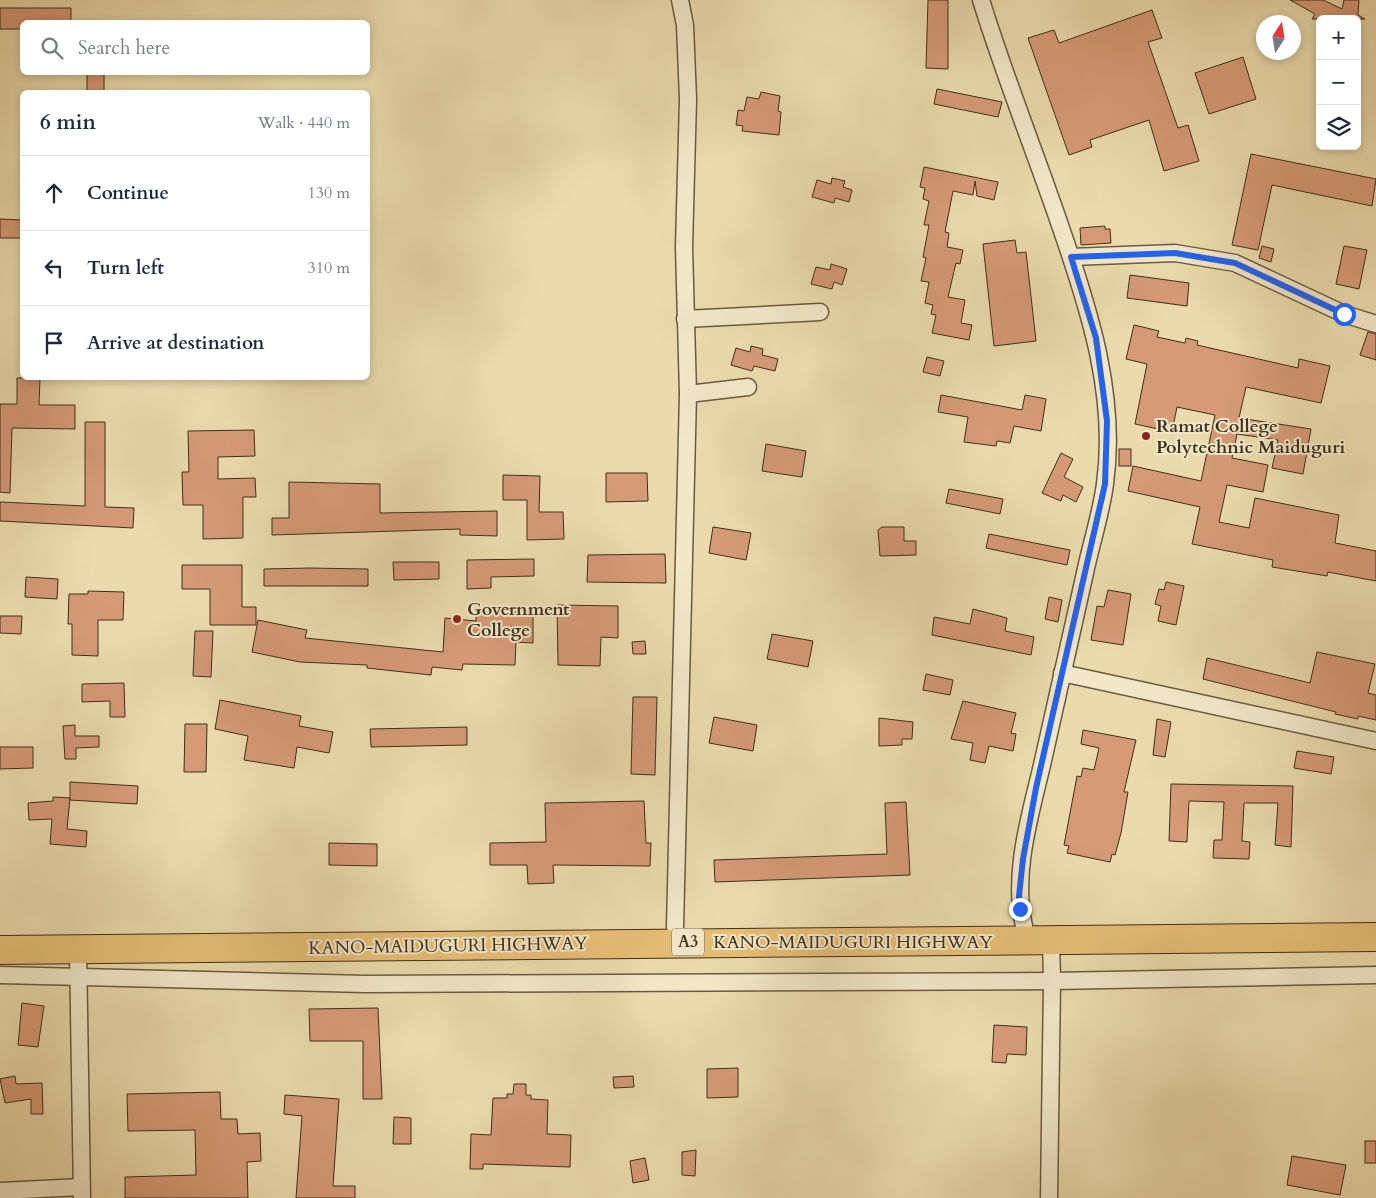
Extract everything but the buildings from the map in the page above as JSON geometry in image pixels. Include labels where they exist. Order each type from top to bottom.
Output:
[{"type":"highway","name":"KANO-MAIDUGURI HIGHWAY","points":[[0,931],[333,932],[674,927],[1024,926],[1376,920]]},
{"type":"highway","name":"KANO-MAIDUGURI HIGHWAY","points":[[0,950],[78,963],[349,948],[655,942],[1050,941],[1376,937]]},
{"type":"street","points":[[674,927],[688,394],[684,247],[688,100],[685,25],[680,0]]},
{"type":"street","points":[[981,0],[1002,68],[1041,170],[1071,257],[1096,338],[1107,421],[1105,484],[1062,673],[1023,859],[1019,896],[1024,926]]},
{"type":"street","points":[[1071,257],[1175,253],[1235,263],[1344,314],[1376,324]]},
{"type":"street","points":[[685,319],[820,312]]},
{"type":"street","points":[[688,394],[748,387]]},
{"type":"street","points":[[1062,673],[1376,741]]},
{"type":"street","points":[[1049,1198],[1052,981],[1050,941]]},
{"type":"street","points":[[0,976],[78,963],[365,984],[1052,981],[1376,975]]},
{"type":"street","points":[[0,1191],[82,1193],[78,963]]},
{"type":"place","name":"Ramat College Polytechnic Maiduguri","points":[[1146,436]]},
{"type":"place","name":"Government College","points":[[457,619]]},
{"type":"route","points":[[1020,909],[1019,896],[1023,859],[1036,788],[1105,484],[1107,421],[1096,338],[1071,257],[1175,253],[1235,263],[1344,314]]}]
